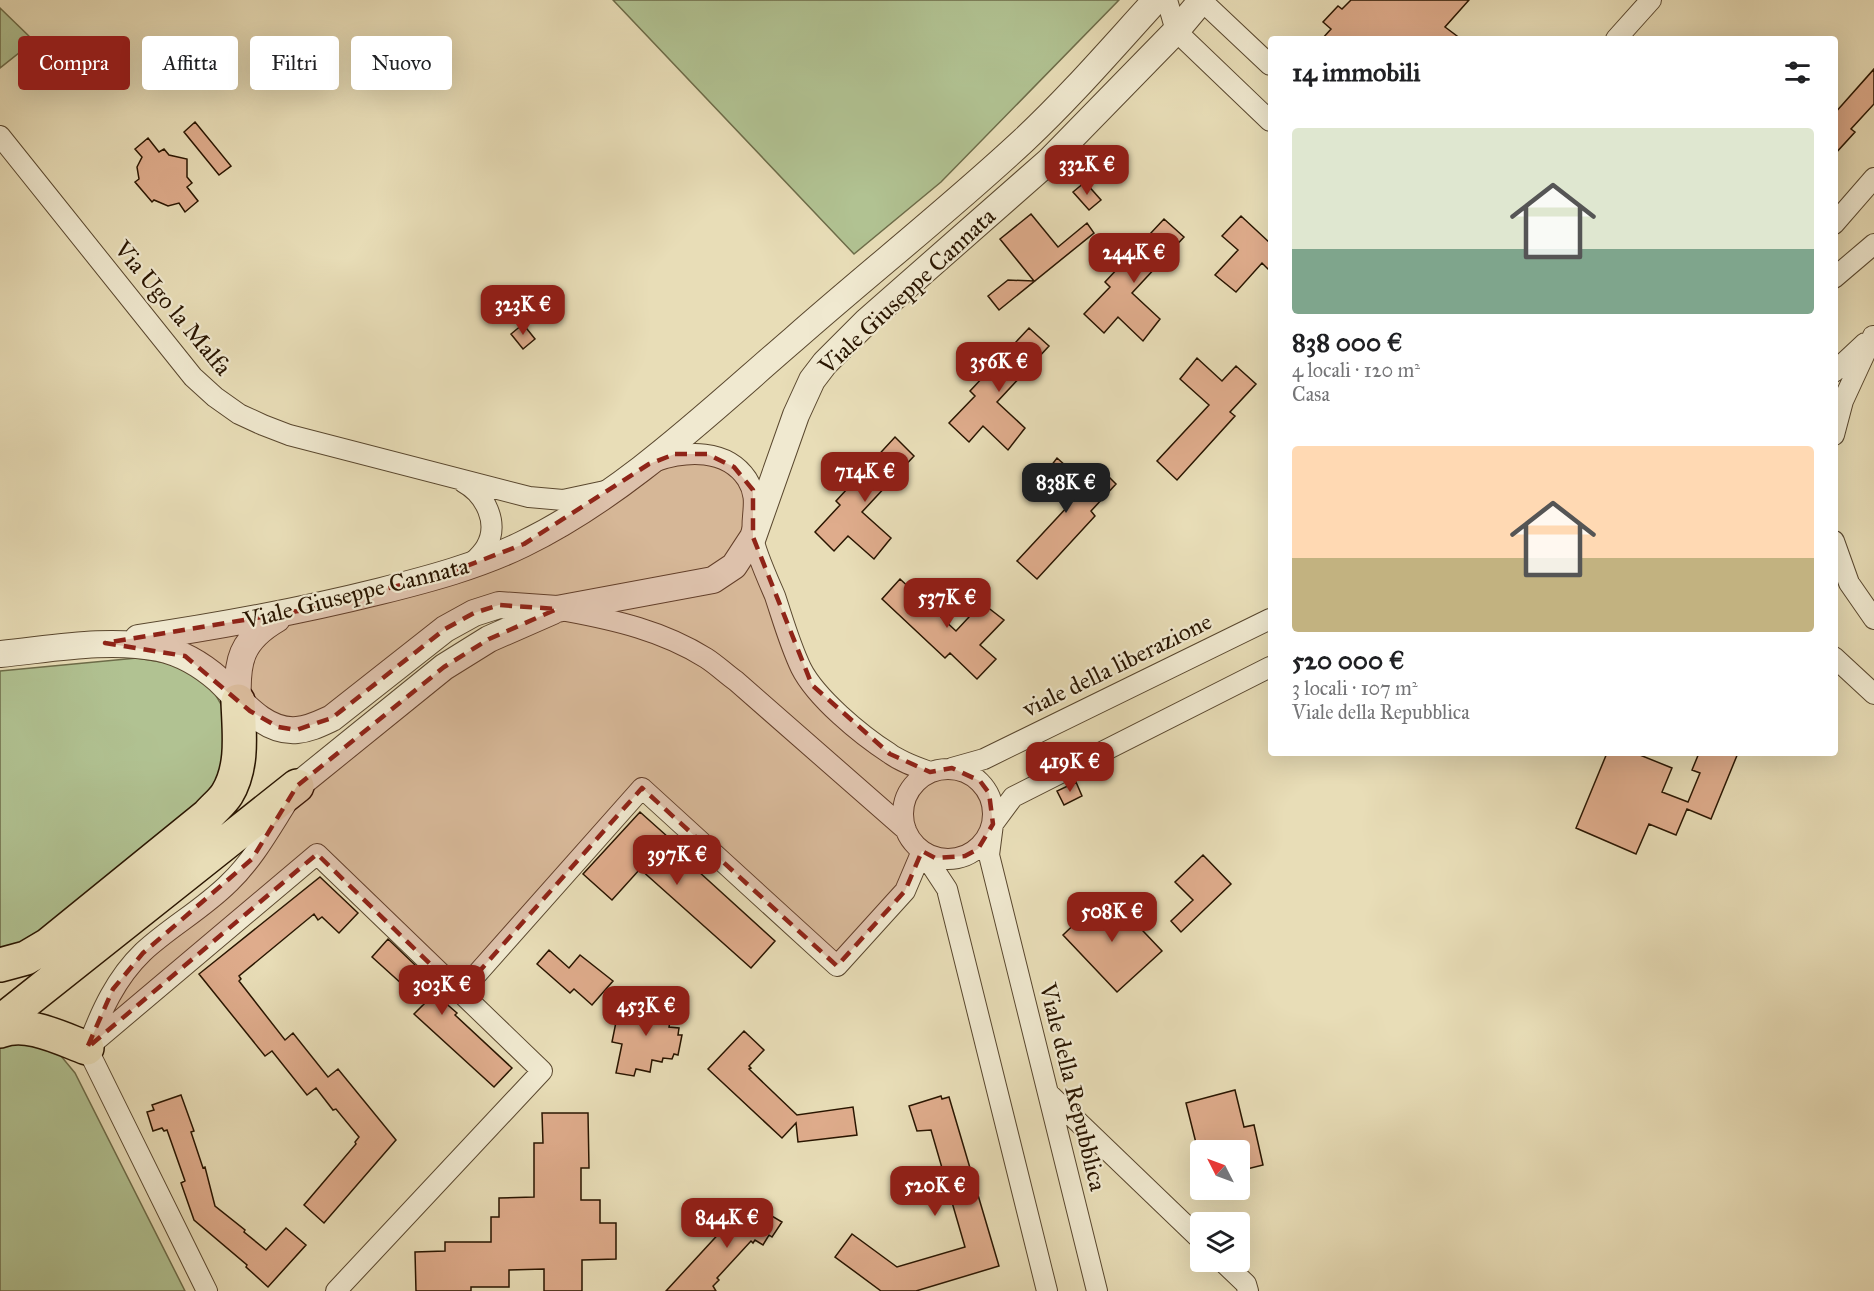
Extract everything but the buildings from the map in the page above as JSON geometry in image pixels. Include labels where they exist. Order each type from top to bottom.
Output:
[{"type":"highway","points":[[0,965],[26,958],[48,945],[208,815],[227,794],[235,776],[240,753],[238,701]]},
{"type":"highway","points":[[0,1022],[297,786]]},
{"type":"highway","points":[[0,1031],[7,1028],[25,1028],[87,1048]]},
{"type":"street","name":"Viale Giuseppe Cannata","points":[[105,643],[228,625],[298,611],[410,584],[470,565],[524,544],[649,464],[942,212],[1025,138],[1156,0]]},
{"type":"street","points":[[1167,0],[1176,31],[1268,119]]},
{"type":"street","name":"Viale Giuseppe Cannata","points":[[105,643],[159,648],[185,656],[219,680],[250,711],[278,727],[296,730],[332,718],[445,629],[474,613],[499,605],[557,609],[713,580],[734,566],[753,537],[796,415],[812,380],[825,363],[841,346],[1049,161],[1176,31],[1201,0]]},
{"type":"street","points":[[1201,0],[1268,63]]},
{"type":"street","points":[[1619,36],[1651,0]]},
{"type":"street","name":"Via Ugo la Malfa","points":[[0,136],[193,376],[215,397],[239,414],[290,435],[548,500],[581,497],[612,489]]},
{"type":"street","points":[[1838,219],[1874,178]]},
{"type":"street","points":[[942,212],[962,238]]},
{"type":"street","points":[[1838,275],[1874,244]]},
{"type":"street","points":[[1838,368],[1873,335]]},
{"type":"street","points":[[1838,420],[1843,401],[1873,335]]},
{"type":"street","points":[[649,464],[675,454],[690,452],[707,454],[734,466],[745,477],[753,490],[755,506],[753,537],[802,669],[812,685],[825,701],[890,754],[930,772]]},
{"type":"street","name":"Via Ugo la Malfa","points":[[455,478],[476,491],[488,508],[490,516],[490,537],[487,546],[470,565]]},
{"type":"street","points":[[1838,553],[1849,583],[1874,620]]},
{"type":"street","points":[[1838,588],[1874,620]]},
{"type":"street","points":[[207,1291],[87,1048],[100,1014],[113,989],[143,953],[228,884],[252,859],[297,786],[444,667],[489,639],[557,609],[617,620],[666,637],[707,659],[736,681],[906,830]]},
{"type":"street","points":[[238,701],[239,662],[251,638],[261,628],[276,619],[298,611]]},
{"type":"street","name":"viale della liberazione","points":[[952,768],[984,759],[1268,620]]},
{"type":"street","points":[[0,654],[105,643]]},
{"type":"street","points":[[1838,661],[1874,694]]},
{"type":"street","points":[[993,824],[994,808],[989,793],[980,781],[967,772],[952,768],[930,772],[918,780],[907,796],[903,817],[912,842],[935,858],[950,859],[965,856],[978,849],[987,838],[993,824],[1013,797],[1268,668]]},
{"type":"street","points":[[460,993],[642,788],[837,966],[905,891],[922,851]]},
{"type":"street","name":"Viale della Repubblica","points":[[993,824],[989,855],[1097,1291]]},
{"type":"street","points":[[922,851],[947,889],[1047,1291]]},
{"type":"street","points":[[87,1048],[317,854],[542,1071],[336,1291]]},
{"type":"street","points":[[1048,1093],[1190,1229]]},
{"type":"street","points":[[1233,1272],[1246,1284],[1248,1291]]},
{"type":"highlighted area","points":[[675,454],[707,454],[734,467],[753,490],[753,537],[812,685],[890,754],[930,772],[952,768],[980,781],[989,793],[993,824],[978,849],[965,856],[935,858],[922,851],[905,891],[837,966],[642,788],[460,993],[317,854],[87,1048],[113,989],[143,953],[252,859],[297,786],[444,667],[489,639],[557,609],[499,605],[474,613],[445,629],[332,718],[296,730],[278,727],[250,711],[185,656],[105,643],[298,611],[448,573],[524,544],[649,464]]},
{"type":"green space","points":[[613,0],[1119,0],[941,182],[854,254]]},
{"type":"green space","points":[[0,8],[29,36],[18,36],[18,54],[0,68]]},
{"type":"green space","points":[[137,658],[179,665],[211,687],[231,722],[221,785],[40,942],[0,958],[0,671]]},
{"type":"green space","points":[[0,1040],[45,1043],[61,1056],[75,1073],[185,1291],[0,1291]]}]
